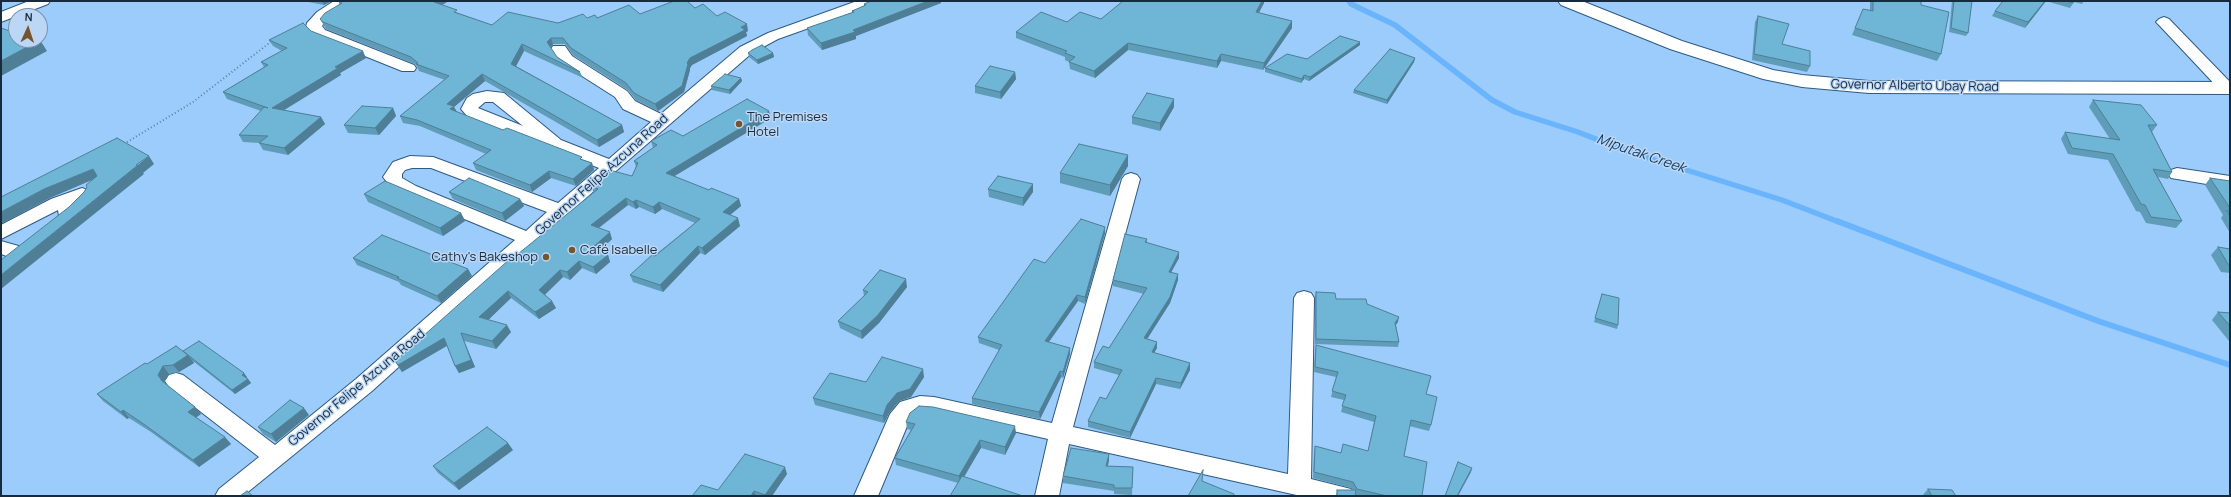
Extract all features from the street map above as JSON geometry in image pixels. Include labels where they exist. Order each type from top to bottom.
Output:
[{"type":"main road","name":"Governor Alberto Ubay Road","points":[[1567,1],[1723,61],[1770,75],[1802,81],[1869,87],[2228,87]]},
{"type":"street","points":[[1,18],[43,1]]},
{"type":"street","points":[[344,1],[322,15],[315,23],[314,27],[320,33],[408,68]]},
{"type":"street","name":"Governor Felipe Azcuna Road","points":[[227,496],[364,385],[662,121],[746,50],[773,36],[870,1]]},
{"type":"street","points":[[2164,22],[2228,87]]},
{"type":"street","points":[[559,49],[566,59],[622,94],[629,105],[662,121]]},
{"type":"street","points":[[554,143],[611,166]]},
{"type":"street","points":[[529,239],[410,190],[396,182],[392,177],[393,173],[400,166],[410,162],[433,163],[560,211]]},
{"type":"street","points":[[2177,174],[2230,182]]},
{"type":"street","points":[[1047,496],[1060,435],[1131,179]]},
{"type":"street","points":[[1,233],[57,203],[82,194],[80,199],[16,247]]},
{"type":"street","points":[[1299,486],[1304,298]]},
{"type":"street","points":[[176,381],[275,457]]},
{"type":"street","points":[[866,496],[901,414],[908,408],[920,404],[934,405],[1060,435],[1343,496]]},
{"type":"path","points":[[118,148],[145,133],[193,102],[276,38]]},
{"type":"building","points":[[341,1],[436,1],[434,2],[457,10],[454,12],[492,25],[508,12],[558,23],[583,14],[587,18],[595,15],[597,18],[629,5],[640,14],[674,1],[687,1],[695,8],[703,4],[717,16],[725,12],[747,24],[741,27],[745,30],[690,58],[687,63],[682,86],[655,104],[634,93],[626,83],[571,48],[563,38],[551,38],[547,42],[557,57],[580,72],[522,44],[511,64],[622,125],[597,140],[482,74],[447,104],[454,106],[450,109],[503,130],[507,128],[582,157],[580,159],[592,163],[573,179],[549,171],[530,185],[473,163],[491,150],[417,120],[400,116],[449,76],[416,64],[418,63],[411,57],[323,22],[320,19],[325,13],[342,3],[339,3]]},
{"type":"building","points":[[871,1],[928,1],[853,30],[855,32],[821,43],[807,28],[854,12],[852,11],[866,5],[864,4]]},
{"type":"building","points":[[1123,1],[1262,1],[1256,12],[1292,21],[1264,63],[1221,54],[1217,61],[1128,43],[1094,71],[1069,62],[1075,57],[1065,53],[1067,51],[1016,32],[1041,12],[1067,22],[1080,12],[1101,19]]},
{"type":"building","points":[[1873,1],[1921,1],[1921,5],[1949,12],[1941,54],[1855,28],[1863,9],[1873,11]]},
{"type":"building","points":[[1954,1],[1972,1],[1968,33],[1951,28]]},
{"type":"building","points":[[2003,1],[2045,1],[2028,22],[1995,11]]},
{"type":"building","points":[[1758,16],[1789,24],[1782,44],[1810,51],[1810,66],[1754,54]]},
{"type":"building","points":[[303,23],[311,31],[363,51],[335,67],[338,68],[272,108],[321,117],[284,148],[259,143],[268,136],[239,135],[264,107],[268,108],[223,92],[268,65],[261,62],[287,48],[269,40]]},
{"type":"building","points":[[1,28],[8,30],[8,48],[25,48],[1,61]]},
{"type":"building","points":[[1340,36],[1360,42],[1310,77],[1304,75],[1302,79],[1265,68],[1287,54],[1307,59]]},
{"type":"building","points":[[762,45],[773,53],[757,60],[748,53],[752,50]]},
{"type":"building","points":[[1390,49],[1415,58],[1387,100],[1354,90]]},
{"type":"building","points":[[990,66],[1015,72],[1000,92],[975,86]]},
{"type":"building","points":[[725,74],[741,78],[729,90],[711,86]]},
{"type":"building","points":[[1147,93],[1174,99],[1160,123],[1132,117]]},
{"type":"building","points":[[747,99],[769,111],[666,173],[709,190],[711,188],[739,199],[723,212],[738,218],[702,248],[698,246],[660,285],[630,275],[652,255],[655,256],[700,219],[659,202],[653,207],[636,200],[633,202],[626,198],[591,225],[610,232],[591,249],[608,255],[593,267],[579,261],[567,272],[560,270],[539,290],[552,301],[535,312],[508,291],[479,317],[507,325],[492,341],[461,333],[471,360],[455,366],[444,338],[398,365],[395,361],[511,258],[513,258],[598,189],[591,186],[609,170],[632,176],[638,163],[634,161],[657,145],[651,141],[671,130],[683,136]]},
{"type":"building","points":[[2093,100],[2141,105],[2157,125],[2148,125],[2172,172],[2153,169],[2182,221],[2151,217],[2145,205],[2141,204],[2113,154],[2072,148],[2065,132],[2120,140]]},
{"type":"building","points":[[362,106],[393,108],[375,128],[344,125]]},
{"type":"building","points":[[117,138],[149,156],[1,275],[1,260],[69,207],[84,192],[87,187],[86,185],[97,176],[93,169],[44,189],[1,212],[1,197]]},
{"type":"building","points":[[1079,144],[1128,155],[1110,185],[1060,173]]},
{"type":"building","points":[[998,176],[1033,184],[1023,198],[988,189]]},
{"type":"building","points":[[469,178],[520,199],[502,213],[449,192]]},
{"type":"building","points":[[2210,178],[2230,181],[2230,208]]},
{"type":"building","points":[[385,181],[461,213],[440,228],[364,194]]},
{"type":"building","points":[[1081,219],[1105,227],[1085,297],[1077,295],[1045,341],[1070,348],[1063,372],[1060,371],[1039,412],[972,398],[1002,345],[978,337],[1034,259],[1045,263]]},
{"type":"building","points":[[1125,234],[1147,239],[1145,242],[1179,252],[1169,272],[1178,274],[1170,297],[1144,338],[1157,342],[1152,352],[1190,363],[1181,383],[1156,378],[1130,432],[1088,421],[1100,397],[1106,399],[1122,370],[1094,362],[1103,346],[1109,348],[1147,288],[1113,280]]},
{"type":"building","points":[[382,235],[468,269],[437,296],[397,278],[399,277],[353,258]]},
{"type":"building","points":[[2218,247],[2230,249],[2230,265],[2228,264]]},
{"type":"building","points":[[880,270],[906,279],[878,315],[861,331],[838,321],[868,292],[863,290]]},
{"type":"building","points":[[1316,292],[1335,293],[1336,299],[1366,299],[1367,304],[1399,317],[1395,323],[1399,342],[1316,339]]},
{"type":"building","points":[[1602,294],[1619,298],[1618,325],[1595,318]]},
{"type":"building","points":[[2218,312],[2230,313],[2230,326]]},
{"type":"building","points":[[199,341],[244,373],[242,375],[248,379],[232,390],[183,351]]},
{"type":"building","points":[[1316,345],[1431,376],[1426,394],[1437,397],[1431,425],[1411,420],[1404,456],[1427,462],[1422,496],[1387,496],[1357,489],[1353,482],[1314,472],[1315,446],[1341,453],[1343,444],[1368,451],[1376,416],[1342,406],[1346,395],[1332,391],[1338,372],[1315,367]]},
{"type":"building","points":[[176,346],[188,355],[173,365],[163,366],[158,375],[162,381],[195,407],[188,412],[225,437],[193,460],[145,425],[123,410],[121,412],[97,394],[145,363],[147,364]]},
{"type":"building","points":[[882,357],[923,369],[910,389],[897,393],[887,405],[883,416],[813,398],[830,373],[866,382]]},
{"type":"building","points":[[290,400],[304,408],[271,434],[258,427]]},
{"type":"building","points":[[919,406],[933,407],[1015,426],[1005,447],[980,440],[959,476],[895,458],[915,424],[906,422],[910,413]]},
{"type":"building","points":[[487,427],[508,443],[454,483],[433,466]]},
{"type":"building","points":[[1071,448],[1109,454],[1106,466],[1133,467],[1132,488],[1114,488],[1114,485],[1063,476]]},
{"type":"building","points":[[745,454],[785,467],[765,495],[754,491],[751,496],[692,496],[701,485],[718,490]]},
{"type":"building","points":[[1458,462],[1472,468],[1457,496],[1445,496]]},
{"type":"building","points":[[1203,470],[1202,481],[1234,494],[1234,496],[1188,496]]},
{"type":"building","points":[[962,476],[1023,496],[950,496]]},
{"type":"building","points":[[1928,489],[1952,490],[1956,496],[1932,496]]},
{"type":"building","points":[[1337,490],[1356,490],[1355,496],[1337,496]]},
{"type":"building","points":[[247,491],[253,496],[240,496]]},
{"type":"waterway","name":"Miputak Creek","points":[[1349,1],[1351,4],[1395,25],[1492,100],[1515,112],[1578,132],[1629,152],[1782,200],[1839,222]]},
{"type":"waterway","points":[[1837,221],[2098,321],[2230,365]]},
{"type":"place","name":"The Premises Hotel","points":[[739,124]]},
{"type":"place","name":"Café Isabelle","points":[[572,250]]},
{"type":"place","name":"Cathy's Bakeshop","points":[[546,257]]}]
